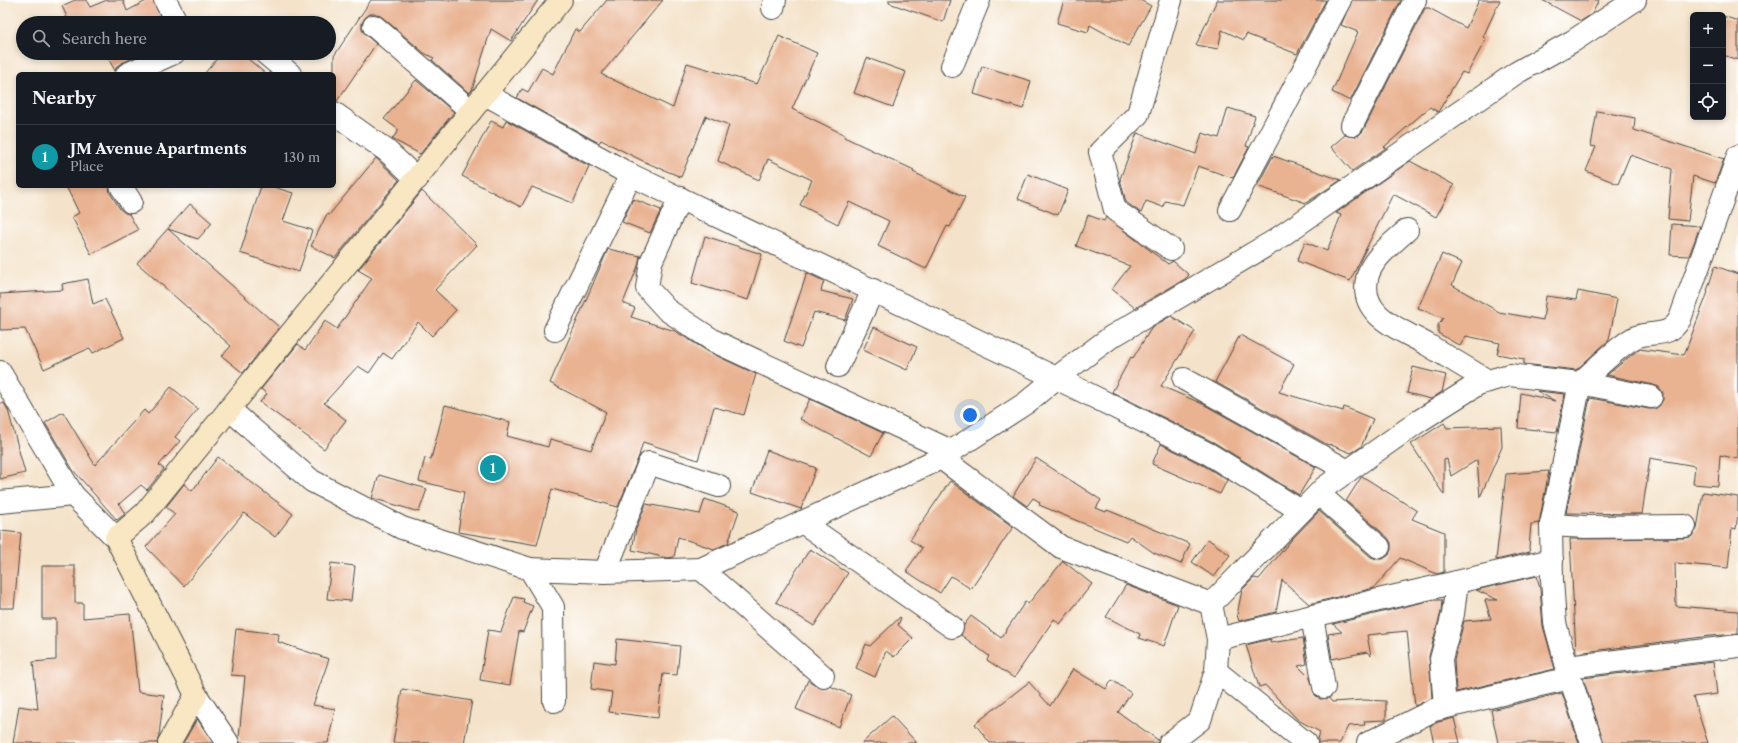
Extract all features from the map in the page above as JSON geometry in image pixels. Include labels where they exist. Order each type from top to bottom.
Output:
[{"type":"street","points":[[165,0],[173,16]]},
{"type":"street","points":[[116,538],[145,512],[561,0]]},
{"type":"street","points":[[952,66],[979,0]]},
{"type":"street","points":[[1171,0],[1138,114],[1100,152],[1115,210],[1171,249]]},
{"type":"street","points":[[1230,210],[1340,0]]},
{"type":"street","points":[[1352,125],[1415,0]]},
{"type":"street","points":[[229,409],[312,481],[402,528],[530,569],[605,572],[701,569],[946,454],[1026,403],[1056,378],[1111,337],[1274,241],[1516,73],[1573,41],[1635,0]]},
{"type":"street","points":[[374,26],[471,111]]},
{"type":"street","points":[[131,72],[158,60]]},
{"type":"street","points":[[273,60],[288,72]]},
{"type":"street","points":[[485,94],[631,175],[1056,378],[1209,454],[1301,511]]},
{"type":"street","points":[[336,113],[387,151],[417,179]]},
{"type":"street","points":[[1592,743],[1555,623],[1552,560],[1551,525],[1580,383],[1635,337],[1666,332],[1675,328],[1680,319],[1738,156]]},
{"type":"street","points":[[555,330],[631,175]]},
{"type":"street","points":[[680,198],[651,262],[648,288],[666,310],[714,341],[946,454],[1061,547],[1211,604]]},
{"type":"street","points":[[1407,230],[1379,256],[1367,278],[1365,293],[1373,309],[1390,325],[1426,343],[1488,381]]},
{"type":"street","points":[[838,366],[873,290]]},
{"type":"street","points":[[0,372],[73,495],[116,538],[196,695],[228,743]]},
{"type":"street","points":[[1211,604],[1325,487],[1419,421],[1478,384],[1508,375],[1580,383],[1651,397]]},
{"type":"street","points":[[1184,379],[1348,470]]},
{"type":"street","points":[[605,572],[649,463],[720,486]]},
{"type":"street","points":[[1319,494],[1379,547]]},
{"type":"street","points":[[0,502],[73,495]]},
{"type":"street","points":[[802,522],[952,627]]},
{"type":"street","points":[[1551,525],[1585,527],[1685,526]]},
{"type":"street","points":[[1218,640],[1312,616],[1552,560]]},
{"type":"street","points":[[530,569],[553,607],[554,701]]},
{"type":"street","points":[[701,569],[823,676]]},
{"type":"street","points":[[1445,707],[1441,659],[1453,614],[1457,582]]},
{"type":"street","points":[[1170,743],[1200,720],[1216,671],[1218,640],[1211,604]]},
{"type":"street","points":[[1312,616],[1324,686]]},
{"type":"street","points":[[1368,743],[1434,710],[1569,672],[1738,646]]},
{"type":"street","points":[[1216,671],[1306,743]]},
{"type":"street","points":[[169,743],[196,695]]},
{"type":"building","points":[[75,0],[86,0],[90,7],[107,0],[123,0],[127,11],[148,0],[153,0],[160,16],[67,16],[62,6]]},
{"type":"building","points":[[371,0],[538,0],[511,41],[491,29],[472,90],[469,93],[432,60],[434,58],[424,53],[382,17],[376,14],[370,14],[365,18],[362,23],[362,30],[376,44],[337,101],[336,72],[334,72],[334,60],[336,60],[336,53]]},
{"type":"building","points":[[607,0],[663,0],[601,74],[673,108],[687,63],[757,84],[779,36],[817,53],[792,109],[845,135],[844,137],[914,170],[913,172],[965,197],[950,227],[947,226],[926,269],[878,246],[889,221],[849,202],[838,224],[800,205],[812,180],[768,159],[759,180],[718,161],[729,125],[706,116],[681,177],[645,162],[601,140],[599,143],[517,98],[522,89],[528,92],[542,68],[553,74],[575,29],[580,32]]},
{"type":"building","points":[[889,0],[950,0],[943,22],[889,3]]},
{"type":"building","points":[[1064,0],[1140,0],[1151,6],[1128,46],[1090,25],[1088,32],[1057,23]]},
{"type":"building","points":[[1217,0],[1326,0],[1297,54],[1246,34],[1244,40],[1222,30],[1218,49],[1196,45]]},
{"type":"building","points":[[1352,0],[1401,0],[1350,101],[1332,92],[1358,32],[1341,25]]},
{"type":"building","points":[[1479,0],[1500,0],[1483,37],[1486,39],[1467,74],[1462,72],[1438,112],[1430,107],[1384,147],[1386,148],[1352,171],[1331,147],[1345,135],[1353,137],[1359,135],[1363,131],[1425,8],[1429,8],[1466,28]]},
{"type":"building","points":[[1542,0],[1599,0],[1592,14],[1581,21]]},
{"type":"building","points":[[1726,17],[1738,21],[1738,60],[1726,56]]},
{"type":"building","points":[[867,58],[906,72],[893,107],[854,93]]},
{"type":"building","points":[[109,60],[128,60],[117,66],[115,71]]},
{"type":"building","points":[[216,60],[249,60],[264,72],[206,72]]},
{"type":"building","points":[[982,66],[1031,81],[1023,109],[974,94]]},
{"type":"building","points":[[416,80],[454,112],[420,154],[392,139],[399,130],[384,119]]},
{"type":"building","points":[[1228,108],[1255,116],[1246,146],[1249,147],[1233,178],[1198,166],[1183,205],[1165,201],[1163,207],[1146,201],[1141,213],[1126,202],[1120,179],[1137,133],[1196,154],[1202,133],[1219,138]]},
{"type":"building","points":[[1597,111],[1635,118],[1634,130],[1724,159],[1715,183],[1693,176],[1688,221],[1668,219],[1672,169],[1630,155],[1618,184],[1586,171],[1596,147],[1591,146]]},
{"type":"building","points":[[506,120],[589,166],[573,203],[532,187],[521,207],[462,176],[491,121],[503,127]]},
{"type":"building","points":[[1273,156],[1341,180],[1306,203],[1257,186]]},
{"type":"building","points":[[376,158],[399,180],[335,258],[311,246],[327,214],[329,215]]},
{"type":"building","points":[[1410,161],[1454,185],[1436,217],[1393,194],[1350,281],[1297,261],[1305,242],[1327,251],[1341,215],[1336,213]]},
{"type":"building","points":[[1028,174],[1068,190],[1058,215],[1018,199]]},
{"type":"building","points":[[67,188],[109,188],[110,193],[120,209],[129,214],[138,230],[91,254],[72,217],[79,213]]},
{"type":"building","points":[[260,188],[277,188],[293,193],[283,221],[312,230],[299,272],[240,253]]},
{"type":"building","points":[[422,191],[477,245],[435,290],[456,310],[432,336],[418,322],[392,359],[383,353],[369,373],[358,366],[324,403],[346,420],[324,449],[260,402],[267,394],[261,389],[298,344],[305,350],[325,321],[337,329],[372,278],[358,270]]},
{"type":"building","points":[[633,199],[661,210],[650,233],[622,222]]},
{"type":"building","points":[[190,204],[212,223],[198,239],[168,229],[279,327],[243,373],[222,356],[231,346],[137,263]]},
{"type":"building","points":[[1088,215],[1104,221],[1106,217],[1168,264],[1173,261],[1189,275],[1185,279],[1135,308],[1112,289],[1130,266],[1076,246]]},
{"type":"building","points":[[1672,224],[1700,226],[1689,256],[1670,255]]},
{"type":"building","points":[[705,236],[762,254],[748,300],[692,283]]},
{"type":"building","points":[[608,249],[640,256],[638,266],[623,303],[635,308],[631,317],[675,331],[709,352],[756,374],[744,415],[714,407],[698,460],[643,442],[639,456],[618,507],[552,489],[537,545],[458,532],[464,492],[419,481],[425,458],[431,459],[445,405],[510,422],[507,436],[548,447],[550,439],[591,450],[606,412],[550,383]]},
{"type":"building","points":[[1442,254],[1462,263],[1452,285],[1499,312],[1543,320],[1546,296],[1576,300],[1578,291],[1617,299],[1609,340],[1576,370],[1524,364],[1524,359],[1497,354],[1500,343],[1466,336],[1460,346],[1438,333],[1438,325],[1443,318],[1418,308]]},
{"type":"building","points":[[1715,266],[1738,274],[1738,459],[1720,455],[1718,486],[1693,484],[1695,466],[1650,458],[1642,514],[1566,513],[1590,398],[1649,409],[1655,409],[1660,405],[1663,400],[1663,393],[1659,387],[1607,375],[1639,349],[1684,355],[1708,292],[1707,291]]},
{"type":"building","points":[[807,273],[824,281],[821,291],[853,299],[845,320],[814,312],[801,348],[784,341]]},
{"type":"building","points":[[88,279],[93,304],[105,299],[124,338],[93,353],[90,348],[44,369],[25,329],[0,330],[0,294],[63,290],[62,284]]},
{"type":"building","points":[[1171,316],[1195,331],[1161,386],[1203,404],[1316,467],[1299,495],[1215,443],[1112,392],[1131,357],[1133,358],[1152,327]]},
{"type":"building","points":[[874,327],[917,347],[907,370],[863,350]]},
{"type":"building","points":[[1240,335],[1294,364],[1279,392],[1343,411],[1344,407],[1373,419],[1361,447],[1351,453],[1329,444],[1328,445],[1215,382]]},
{"type":"building","points":[[1413,367],[1446,375],[1442,392],[1431,399],[1407,393]]},
{"type":"building","points":[[171,387],[198,409],[175,437],[180,441],[159,465],[164,469],[147,490],[141,485],[119,504],[125,514],[117,520],[73,470],[45,423],[63,412],[95,465],[144,410],[148,414]]},
{"type":"building","points":[[1537,391],[1565,394],[1557,432],[1518,428],[1521,393],[1555,401]]},
{"type":"building","points":[[810,399],[883,433],[871,456],[800,419]]},
{"type":"building","points":[[0,403],[4,403],[8,410],[25,473],[0,479]]},
{"type":"building","points":[[1444,423],[1447,428],[1501,426],[1502,447],[1480,497],[1477,460],[1451,476],[1447,459],[1444,460],[1444,495],[1411,444]]},
{"type":"building","points":[[1161,444],[1203,465],[1227,480],[1220,494],[1152,464]]},
{"type":"building","points":[[767,450],[816,468],[801,509],[752,492]]},
{"type":"building","points":[[218,457],[293,514],[275,537],[244,513],[184,586],[146,547],[175,514],[166,507],[184,484],[192,491]]},
{"type":"building","points":[[1036,458],[1101,500],[1096,508],[1106,512],[1107,510],[1190,544],[1181,564],[1154,553],[1130,536],[1126,541],[1039,505],[1040,502],[1033,498],[1027,506],[1013,496]]},
{"type":"building","points":[[1549,471],[1539,523],[1531,524],[1530,552],[1496,560],[1506,474]]},
{"type":"building","points":[[379,475],[427,489],[419,512],[372,498]]},
{"type":"building","points":[[1362,476],[1417,511],[1412,519],[1444,532],[1444,572],[1437,574],[1400,558],[1374,588],[1309,604],[1282,580],[1276,612],[1239,621],[1237,615],[1242,590],[1254,578],[1259,579],[1293,538],[1319,511],[1371,557],[1383,559],[1389,555],[1391,543],[1388,538],[1346,501]]},
{"type":"building","points":[[950,481],[1013,527],[971,589],[951,576],[940,593],[906,571],[922,548],[910,540]]},
{"type":"building","points":[[1703,492],[1738,497],[1736,529],[1732,528],[1728,568],[1675,563],[1676,606],[1738,611],[1738,634],[1710,636],[1576,653],[1570,539],[1691,537],[1697,529]]},
{"type":"building","points":[[705,499],[739,511],[728,543],[714,549],[678,537],[674,557],[667,558],[632,550],[636,529],[646,504],[700,514]]},
{"type":"building","points":[[0,531],[21,533],[14,608],[0,608]]},
{"type":"building","points":[[1208,539],[1230,555],[1214,577],[1192,562]]},
{"type":"building","points":[[810,549],[848,573],[814,626],[776,602]]},
{"type":"building","points":[[1063,561],[1092,584],[1060,624],[1054,619],[1014,678],[987,660],[989,656],[961,635],[964,625],[971,616],[1001,638],[1025,602],[1028,604]]},
{"type":"building","points":[[331,563],[355,566],[351,601],[327,599]]},
{"type":"building","points":[[42,566],[75,566],[75,603],[83,603],[83,618],[130,614],[138,692],[164,695],[157,743],[13,743],[19,706],[38,709],[33,662],[56,660],[56,619],[42,619]]},
{"type":"building","points":[[1537,576],[1540,589],[1543,626],[1555,669],[1456,692],[1454,660],[1464,621],[1491,619],[1485,600],[1498,600],[1476,590]]},
{"type":"building","points":[[1126,585],[1178,605],[1164,646],[1139,638],[1140,634],[1106,617]]},
{"type":"building","points":[[514,597],[524,599],[523,602],[533,606],[523,632],[519,631],[510,685],[480,680],[488,630],[501,632]]},
{"type":"building","points":[[1432,600],[1442,600],[1441,612],[1429,656],[1432,698],[1415,706],[1407,631],[1367,635],[1371,656],[1367,652],[1332,659],[1328,634],[1342,632],[1333,624]]},
{"type":"building","points":[[900,617],[901,618],[898,625],[913,638],[894,657],[886,651],[875,677],[856,668],[866,644],[870,646]]},
{"type":"building","points":[[236,629],[279,634],[278,642],[329,659],[313,705],[335,709],[328,743],[240,743],[239,737],[245,676],[231,675]]},
{"type":"building","points":[[1303,638],[1307,664],[1298,666],[1310,678],[1315,695],[1320,699],[1329,698],[1332,702],[1363,700],[1386,701],[1386,720],[1364,721],[1365,725],[1348,726],[1340,743],[1318,743],[1320,732],[1298,720],[1265,685],[1259,687],[1246,645],[1271,639],[1270,643]]},
{"type":"building","points":[[617,639],[680,646],[677,675],[663,674],[658,718],[609,712],[612,692],[591,689],[594,661],[615,664]]},
{"type":"building","points":[[1713,662],[1717,694],[1693,697],[1708,743],[1604,743],[1583,678]]},
{"type":"building","points":[[1073,669],[1106,689],[1112,680],[1131,693],[1118,712],[1158,740],[1158,743],[990,743],[975,724],[1029,682],[1050,706]]},
{"type":"building","points":[[808,680],[820,688],[830,686],[851,695],[839,727],[796,709]]},
{"type":"building","points":[[402,689],[472,701],[464,743],[393,743]]},
{"type":"building","points":[[1562,693],[1579,743],[1498,743],[1491,710]]},
{"type":"building","points":[[892,716],[917,743],[862,743]]},
{"type":"building","points":[[1454,718],[1460,743],[1434,743],[1430,726],[1438,722]]},
{"type":"building","points":[[197,719],[198,720],[213,743],[183,743]]},
{"type":"place","name":"JM Avenue Apartments","points":[[493,468]]}]
